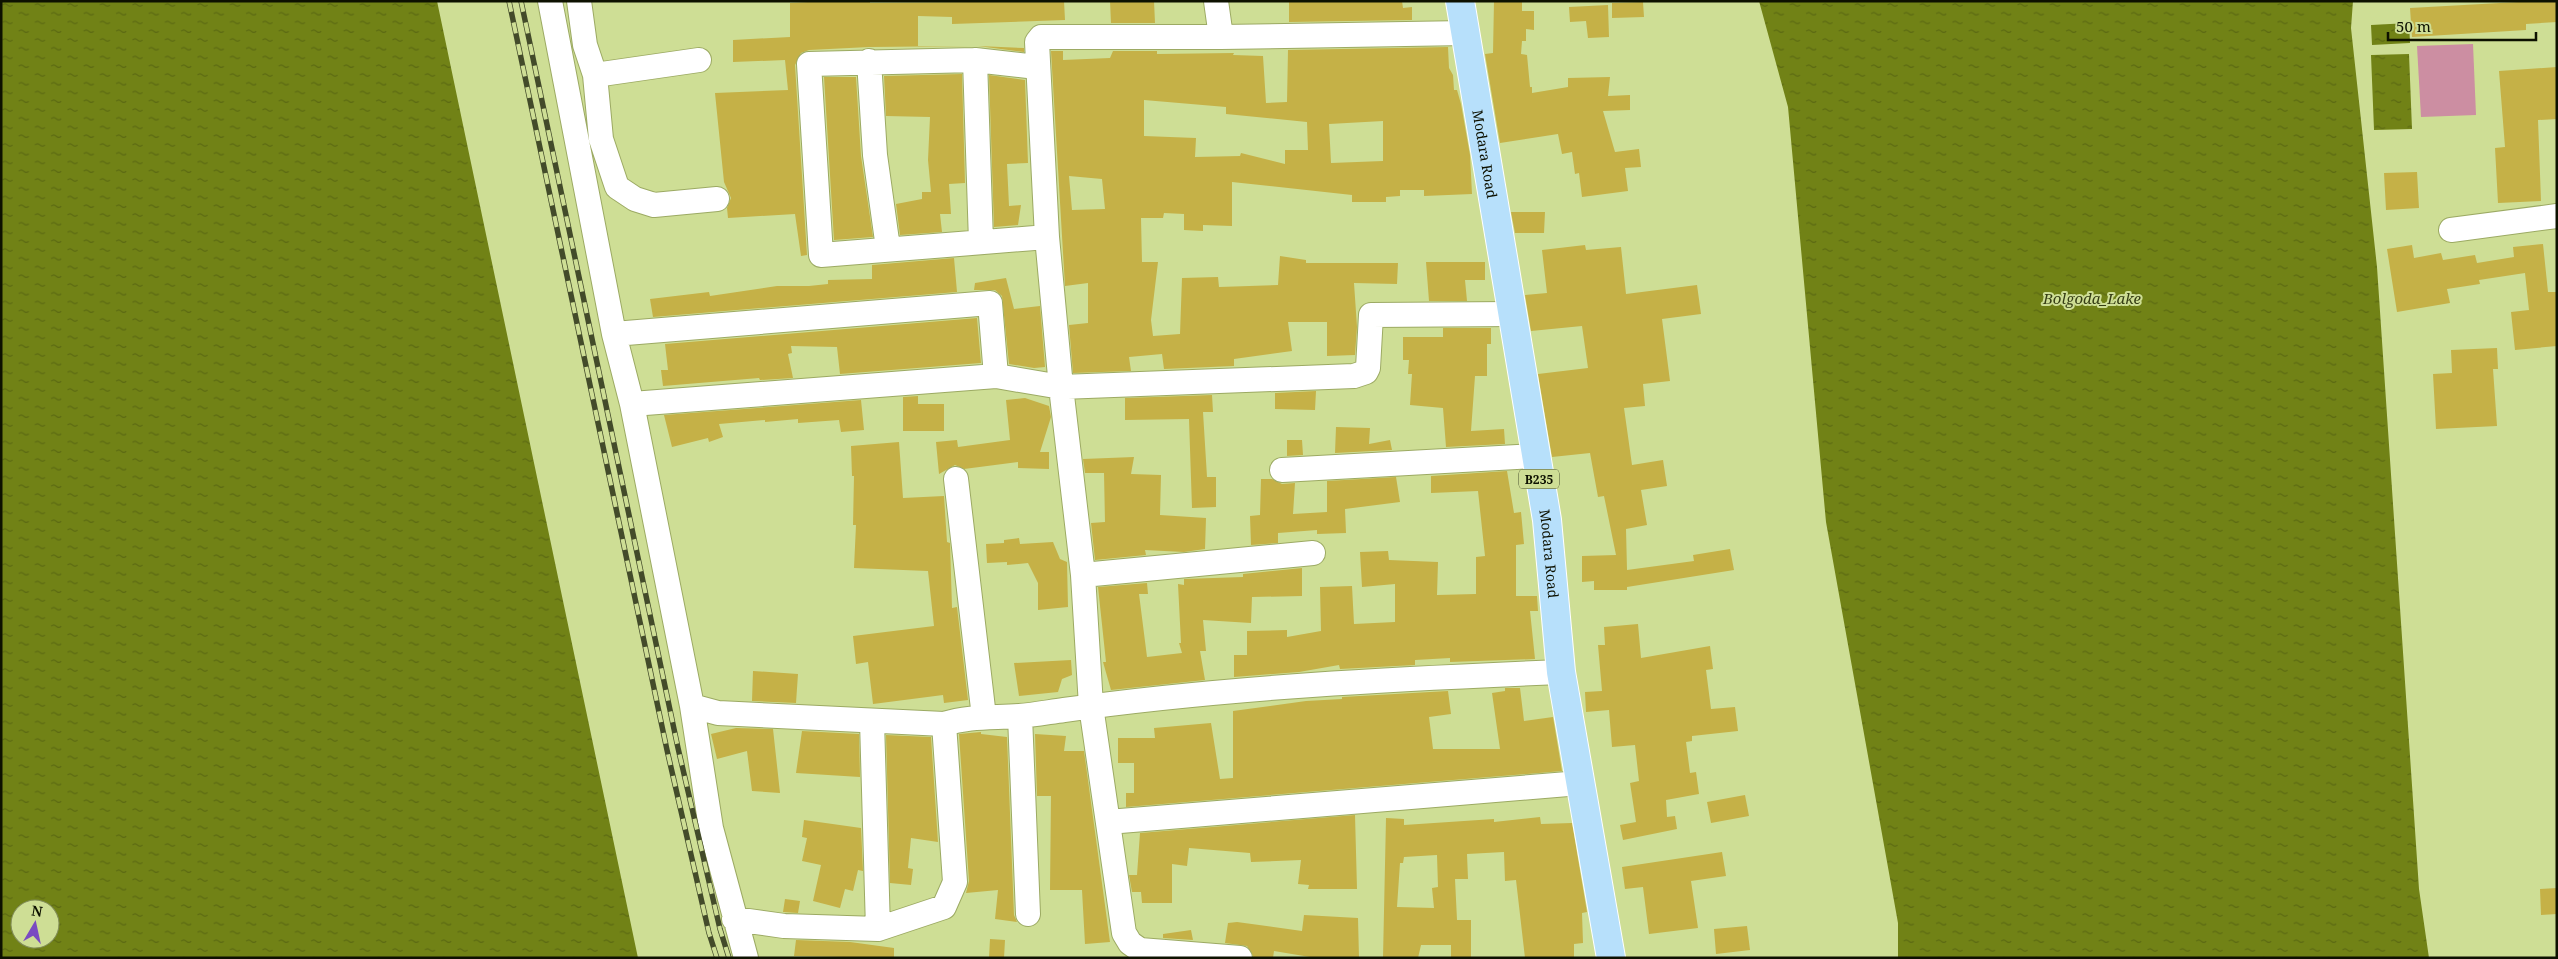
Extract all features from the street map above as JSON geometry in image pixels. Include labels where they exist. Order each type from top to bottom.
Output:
[{"type":"main road","name":"Modara Road","points":[[1460,1],[1547,520],[1561,672],[1611,958]]},
{"type":"street","points":[[550,1],[614,334],[632,404],[692,706],[711,828],[746,958]]},
{"type":"street","points":[[579,1],[585,45],[595,75],[601,139],[617,187],[635,199],[654,205],[717,199]]},
{"type":"street","points":[[1216,1],[1222,37]]},
{"type":"street","points":[[1240,958],[1140,950],[1130,943],[1124,933],[1091,706],[1083,575],[1061,387],[1047,237],[1037,42],[1041,37],[1222,37],[1466,33]]},
{"type":"street","points":[[595,75],[699,60]]},
{"type":"street","points":[[1037,67],[975,60],[869,61],[809,64],[821,255],[888,248],[1047,237]]},
{"type":"street","points":[[975,60],[981,242]]},
{"type":"street","points":[[869,61],[875,155],[888,248]]},
{"type":"street","points":[[2451,230],[2557,216]]},
{"type":"street","points":[[614,334],[990,303],[996,376]]},
{"type":"street","points":[[632,404],[996,376],[1061,387],[1361,375],[1368,368],[1371,315],[1512,314]]},
{"type":"street","points":[[1282,470],[1535,456]]},
{"type":"street","points":[[956,479],[984,717]]},
{"type":"street","points":[[1083,575],[1313,553]]},
{"type":"street","points":[[692,706],[718,713],[944,724],[963,718],[1020,716],[1091,706],[1272,688],[1561,672]]},
{"type":"street","points":[[1020,716],[1028,914]]},
{"type":"street","points":[[872,721],[878,929]]},
{"type":"street","points":[[734,919],[784,926],[878,929],[944,908],[955,882],[944,724]]},
{"type":"street","points":[[1108,822],[1580,783]]},
{"type":"shaded area","points":[[2473,44],[2476,115],[2421,117],[2417,46]]},
{"type":"water","points":[[1,1],[437,1],[638,958],[1,958]]},
{"type":"water","name":"Bolgoda_Lake","points":[[1759,1],[2353,1],[2351,28],[2377,267],[2419,889],[2429,958],[1898,958],[1898,923],[1826,522],[1788,107]]},
{"type":"water","points":[[2409,23],[2410,43],[2372,45],[2371,25]]},
{"type":"water","points":[[2409,54],[2412,129],[2374,130],[2371,55]]},
{"type":"building","points":[[870,1],[870,3],[1064,1],[1065,20],[952,24],[952,17],[918,16],[918,46],[972,46],[869,47],[809,50],[801,53],[795,65],[807,255],[801,256],[795,214],[728,218],[727,208],[731,198],[724,182],[715,93],[788,90],[785,60],[733,62],[733,40],[790,37],[790,3]]},
{"type":"building","points":[[1110,1],[1154,1],[1155,23],[1111,23]]},
{"type":"building","points":[[1289,1],[1402,1],[1403,8],[1412,7],[1412,20],[1289,22]]},
{"type":"building","points":[[1494,1],[1522,1],[1522,11],[1534,11],[1534,30],[1526,29],[1526,41],[1522,41],[1521,54],[1527,55],[1532,93],[1568,87],[1568,78],[1610,77],[1608,96],[1630,95],[1630,110],[1603,111],[1615,152],[1639,149],[1641,167],[1625,168],[1628,191],[1582,197],[1579,173],[1575,174],[1572,152],[1562,154],[1558,134],[1500,143],[1485,54],[1493,53]]},
{"type":"building","points":[[2557,1],[2557,22],[2526,24],[2526,30],[2412,37],[2410,8]]},
{"type":"building","points":[[1643,2],[1644,17],[1612,18],[1612,3]]},
{"type":"building","points":[[1608,5],[1609,37],[1588,38],[1586,21],[1570,22],[1569,7]]},
{"type":"building","points":[[978,46],[1024,48],[1024,52]]},
{"type":"building","points":[[1448,47],[1449,68],[1453,75],[1454,90],[1457,90],[1461,104],[1470,155],[1472,194],[1424,196],[1424,190],[1400,190],[1400,196],[1386,197],[1386,202],[1352,202],[1352,195],[1232,182],[1232,226],[1203,225],[1203,231],[1184,230],[1184,214],[1164,213],[1163,218],[1141,218],[1142,262],[1158,262],[1151,320],[1153,336],[1180,334],[1182,278],[1218,277],[1219,287],[1278,285],[1280,256],[1306,260],[1306,263],[1398,263],[1397,284],[1354,283],[1357,327],[1355,355],[1327,356],[1327,322],[1288,322],[1292,351],[1234,359],[1234,366],[1164,369],[1162,354],[1129,357],[1131,371],[1073,373],[1069,325],[1088,323],[1088,283],[1065,286],[1051,51],[1063,51],[1063,60],[1110,58],[1113,51],[1157,51],[1157,54],[1234,53],[1233,55],[1263,56],[1266,103],[1287,102],[1288,50]],"holes":[[[1144,100],[1226,107],[1226,114],[1307,122],[1308,150],[1285,150],[1285,164],[1241,153],[1240,156],[1195,157],[1196,138],[1144,136]],[[1383,121],[1383,161],[1331,163],[1329,124]],[[1069,176],[1102,179],[1105,209],[1072,210]]]},
{"type":"building","points":[[2557,67],[2557,119],[2538,120],[2541,201],[2498,203],[2495,148],[2505,147],[2499,71]]},
{"type":"building","points":[[962,74],[965,183],[949,184],[951,214],[940,214],[942,232],[900,235],[896,204],[922,199],[922,192],[931,192],[928,160],[930,117],[886,116],[884,76]]},
{"type":"building","points":[[989,75],[1025,80],[1028,163],[1007,164],[1009,206],[1021,205],[1018,225],[994,227]]},
{"type":"building","points":[[824,77],[856,77],[861,156],[873,237],[834,240]]},
{"type":"building","points":[[2417,172],[2419,208],[2386,210],[2384,173]]},
{"type":"building","points":[[1511,212],[1545,212],[1544,233],[1515,233]]},
{"type":"building","points":[[2543,244],[2548,292],[2557,292],[2557,346],[2515,350],[2511,312],[2529,310],[2525,273],[2479,280],[2480,284],[2447,289],[2450,303],[2397,312],[2387,249],[2412,245],[2414,258],[2441,253],[2443,260],[2475,255],[2477,263],[2514,257],[2513,247]]},
{"type":"building","points":[[1585,245],[1586,250],[1621,247],[1626,294],[1697,285],[1701,314],[1662,319],[1670,381],[1643,384],[1645,406],[1624,408],[1632,465],[1663,460],[1667,486],[1641,490],[1647,525],[1626,529],[1627,570],[1694,561],[1693,555],[1730,549],[1734,570],[1627,587],[1627,590],[1594,590],[1594,581],[1582,582],[1582,556],[1616,555],[1604,496],[1598,497],[1590,453],[1552,457],[1538,374],[1588,368],[1582,326],[1531,331],[1525,295],[1547,293],[1542,250]]},
{"type":"building","points":[[954,258],[957,292],[653,317],[650,299],[709,292],[710,296],[777,286],[828,284],[828,280],[872,279],[872,265]]},
{"type":"building","points":[[1426,262],[1485,262],[1485,280],[1465,280],[1467,301],[1429,301]]},
{"type":"building","points":[[1006,278],[1014,309],[1040,306],[1045,367],[1034,368],[1009,364],[1002,296],[995,290],[974,290],[975,283]]},
{"type":"building","points":[[977,318],[981,363],[840,374],[837,347],[791,346],[792,353],[788,354],[793,378],[760,380],[759,378],[663,386],[661,370],[668,370],[665,344]]},
{"type":"building","points":[[1443,328],[1491,328],[1491,344],[1487,344],[1487,376],[1475,376],[1471,431],[1504,429],[1505,444],[1446,447],[1443,408],[1410,405],[1412,374],[1408,374],[1409,360],[1403,360],[1403,337],[1443,337]]},
{"type":"building","points":[[2497,348],[2498,369],[2493,369],[2497,426],[2436,429],[2433,374],[2452,373],[2451,350]]},
{"type":"building","points":[[1316,391],[1315,410],[1275,409],[1275,393]]},
{"type":"building","points":[[1212,395],[1213,412],[1203,412],[1207,477],[1216,477],[1216,507],[1192,508],[1189,419],[1125,420],[1125,398]]},
{"type":"building","points":[[918,396],[918,404],[944,404],[944,431],[903,431],[903,397]]},
{"type":"building","points":[[1025,398],[1049,406],[1051,417],[1040,452],[1049,452],[1049,469],[1018,468],[1018,462],[964,469],[955,465],[939,474],[936,442],[957,440],[958,447],[1010,440],[1006,400]]},
{"type":"building","points":[[861,400],[864,430],[841,432],[839,420],[798,423],[798,419],[765,422],[765,420],[719,424],[723,437],[709,442],[708,438],[672,447],[664,415]]},
{"type":"building","points":[[1336,427],[1370,428],[1369,444],[1390,440],[1392,450],[1335,453]]},
{"type":"building","points":[[1287,440],[1302,440],[1303,455],[1287,456]]},
{"type":"building","points":[[899,442],[903,498],[944,496],[947,542],[950,543],[952,608],[957,607],[968,700],[944,703],[943,695],[873,704],[868,662],[856,664],[853,636],[934,626],[928,571],[854,568],[856,525],[853,525],[854,476],[852,476],[851,446]]},
{"type":"building","points":[[1134,457],[1131,474],[1161,475],[1160,515],[1206,518],[1205,549],[1184,552],[1145,550],[1146,555],[1095,560],[1091,523],[1105,522],[1104,473],[1085,473],[1083,459]]},
{"type":"building","points":[[1507,471],[1514,513],[1521,512],[1524,544],[1516,545],[1516,596],[1537,596],[1538,611],[1530,611],[1535,659],[1450,662],[1450,658],[1415,660],[1415,665],[1340,669],[1339,665],[1299,672],[1234,677],[1234,655],[1247,655],[1247,631],[1287,630],[1287,637],[1321,631],[1320,587],[1352,586],[1354,624],[1395,622],[1395,584],[1362,587],[1360,552],[1388,551],[1389,560],[1438,562],[1437,595],[1476,594],[1476,557],[1485,556],[1478,491],[1431,493],[1431,476]]},
{"type":"building","points":[[1396,477],[1400,502],[1345,509],[1346,533],[1317,534],[1317,530],[1278,533],[1278,543],[1251,545],[1250,516],[1260,515],[1261,479],[1272,479],[1282,484],[1295,483],[1293,514],[1327,512],[1327,481]]},
{"type":"building","points":[[1019,538],[1020,544],[1053,542],[1060,559],[1067,562],[1068,607],[1038,610],[1038,583],[1028,563],[1007,565],[1007,562],[987,563],[986,544],[1004,543],[1004,540]]},
{"type":"building","points":[[1302,568],[1302,596],[1252,597],[1251,623],[1203,620],[1206,651],[1200,651],[1205,680],[1111,690],[1103,662],[1106,662],[1098,587],[1147,583],[1148,594],[1139,594],[1147,657],[1182,653],[1179,643],[1181,643],[1178,584],[1184,585],[1184,579],[1243,577],[1243,574]]},
{"type":"building","points":[[1638,624],[1641,658],[1710,646],[1713,669],[1706,670],[1711,709],[1735,707],[1738,731],[1692,736],[1692,741],[1686,742],[1690,773],[1696,772],[1699,794],[1666,800],[1667,817],[1675,816],[1677,829],[1623,840],[1620,825],[1636,822],[1630,783],[1639,781],[1635,745],[1612,747],[1609,710],[1586,712],[1585,692],[1602,691],[1598,645],[1605,645],[1604,627]]},
{"type":"building","points":[[1071,660],[1072,675],[1062,679],[1058,692],[1019,696],[1014,663]]},
{"type":"building","points":[[753,671],[798,674],[796,703],[752,701]]},
{"type":"building","points":[[1505,688],[1520,688],[1524,721],[1553,717],[1562,771],[1126,807],[1126,793],[1134,793],[1134,763],[1118,763],[1118,738],[1155,738],[1154,728],[1211,723],[1220,779],[1233,778],[1233,711],[1306,701],[1342,699],[1342,697],[1448,691],[1451,714],[1429,717],[1433,749],[1500,749],[1492,693],[1505,691]]},
{"type":"building","points":[[736,728],[773,729],[780,793],[752,791],[747,751],[717,759],[711,734]]},
{"type":"building","points":[[802,731],[859,734],[860,777],[796,773]]},
{"type":"building","points":[[981,732],[981,734],[1007,737],[1014,915],[1017,922],[995,919],[998,890],[966,893],[969,881],[959,734]]},
{"type":"building","points":[[1035,734],[1066,736],[1064,751],[1084,751],[1110,942],[1085,944],[1082,890],[1050,890],[1051,796],[1037,796]]},
{"type":"building","points":[[886,735],[931,737],[938,842],[911,838],[908,868],[913,869],[911,885],[890,883]]},
{"type":"building","points":[[1745,795],[1749,816],[1711,823],[1707,802]]},
{"type":"building","points":[[1355,815],[1357,889],[1308,889],[1309,885],[1298,884],[1301,860],[1251,862],[1250,853],[1189,848],[1187,866],[1172,864],[1172,903],[1142,903],[1141,892],[1132,892],[1129,875],[1137,875],[1140,833]]},
{"type":"building","points":[[1540,817],[1541,824],[1572,823],[1587,912],[1582,913],[1583,943],[1574,944],[1574,958],[1525,958],[1516,880],[1505,881],[1504,852],[1467,854],[1468,879],[1455,879],[1457,920],[1471,920],[1471,957],[1451,957],[1451,945],[1421,945],[1418,958],[1383,958],[1386,818],[1404,819],[1404,825],[1494,819],[1494,822]],"holes":[[[1437,855],[1438,887],[1432,888],[1434,908],[1397,907],[1400,863],[1403,863],[1404,857]]]},
{"type":"building","points":[[804,820],[861,828],[863,871],[858,870],[853,891],[845,889],[840,908],[813,901],[821,865],[802,861],[807,838],[802,837]]},
{"type":"building","points":[[1722,852],[1726,876],[1691,881],[1698,928],[1649,934],[1643,887],[1625,889],[1622,867]]},
{"type":"building","points":[[2557,888],[2557,914],[2541,915],[2540,889]]},
{"type":"building","points":[[785,899],[800,901],[798,913],[783,912]]},
{"type":"building","points":[[1304,915],[1358,918],[1359,958],[1316,958],[1274,951],[1273,958],[1254,958],[1247,946],[1225,943],[1228,923],[1237,922],[1302,931]]},
{"type":"building","points":[[1747,926],[1750,950],[1716,954],[1714,929]]},
{"type":"building","points":[[1191,930],[1193,940],[1163,938],[1163,934]]},
{"type":"building","points":[[990,939],[1005,940],[1004,958],[989,958]]},
{"type":"building","points":[[796,940],[850,942],[894,948],[894,958],[794,956]]},
{"type":"railway","points":[[509,1],[667,750],[709,933],[717,958]]},
{"type":"railway","points":[[521,1],[678,748],[720,929],[729,958]]}]
